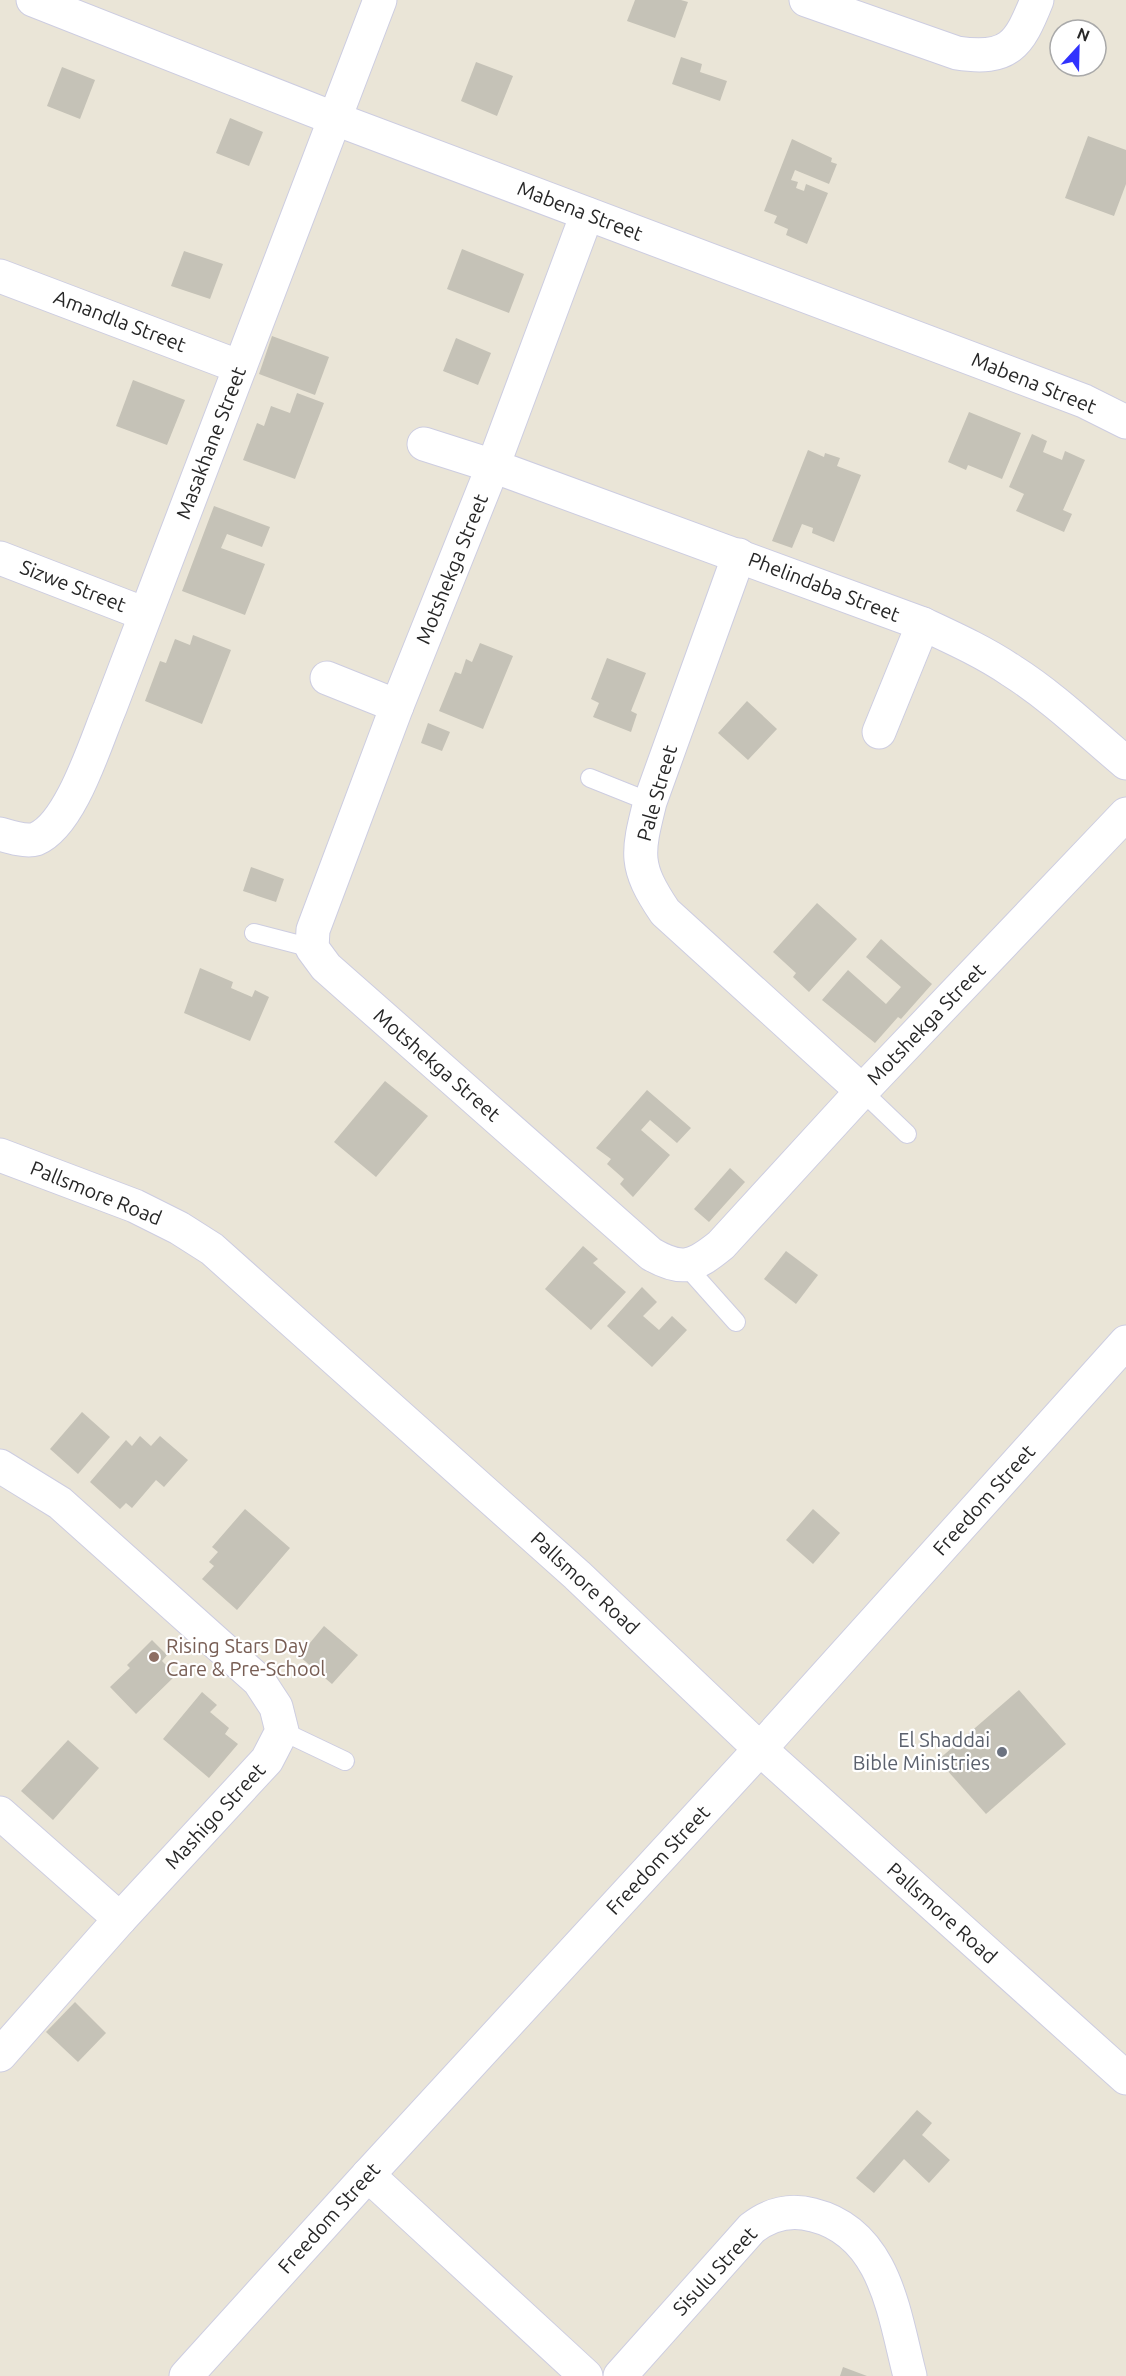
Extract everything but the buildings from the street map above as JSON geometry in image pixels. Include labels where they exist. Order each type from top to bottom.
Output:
[{"type":"street","name":"Mabena Street","points":[[33,0],[333,118],[1084,401],[1126,422]]},
{"type":"street","name":"Masakhane Street","points":[[0,834],[13,838],[35,839],[56,824],[69,807],[380,0]]},
{"type":"street","points":[[806,0],[957,53],[979,57],[997,54],[1012,46],[1025,29],[1037,0]]},
{"type":"street","name":"Motshekga Street","points":[[587,214],[493,466],[397,706],[313,930],[312,948],[326,967],[651,1254],[667,1263],[687,1267],[706,1258],[721,1245],[862,1091],[1126,814]]},
{"type":"street","name":"Amandla Street","points":[[0,276],[240,367]]},
{"type":"street","name":"Phelindaba Street","points":[[424,444],[493,466],[923,624],[970,646],[1013,671],[1126,763]]},
{"type":"street","name":"Pale Street","points":[[739,555],[650,802],[642,835],[640,860],[647,885],[665,912],[862,1091]]},
{"type":"street","name":"Sizwe Street","points":[[0,558],[145,614]]},
{"type":"street","points":[[879,732],[923,624]]},
{"type":"street","points":[[327,678],[397,706]]},
{"type":"street","name":"Pallsmore Road","points":[[0,1155],[135,1206],[179,1228],[212,1249],[577,1575],[760,1749],[1126,2078]]},
{"type":"street","name":"Freedom Street","points":[[186,2376],[760,1749],[1126,1342]]},
{"type":"street","points":[[0,1466],[60,1503],[259,1681],[276,1707],[282,1731]]},
{"type":"street","name":"Mashigo Street","points":[[0,2055],[120,1919],[267,1760],[282,1731]]},
{"type":"street","points":[[0,1813],[120,1919]]},
{"type":"street","points":[[368,2175],[586,2376]]},
{"type":"street","name":"Sisulu Street","points":[[620,2376],[752,2228],[765,2218],[788,2212],[807,2213],[825,2218],[858,2239],[873,2258],[886,2283],[910,2376]]},
{"type":"lane","points":[[590,778],[650,802]]},
{"type":"lane","points":[[254,933],[312,948]]},
{"type":"lane","points":[[862,1091],[908,1134]]},
{"type":"lane","points":[[687,1267],[736,1322]]},
{"type":"lane","points":[[282,1731],[345,1761]]},
{"type":"place","name":"Rising Stars Day Care & Pre-School","points":[[154,1657]]},
{"type":"place","name":"El Shaddai Bible Ministries","points":[[1002,1752]]}]
